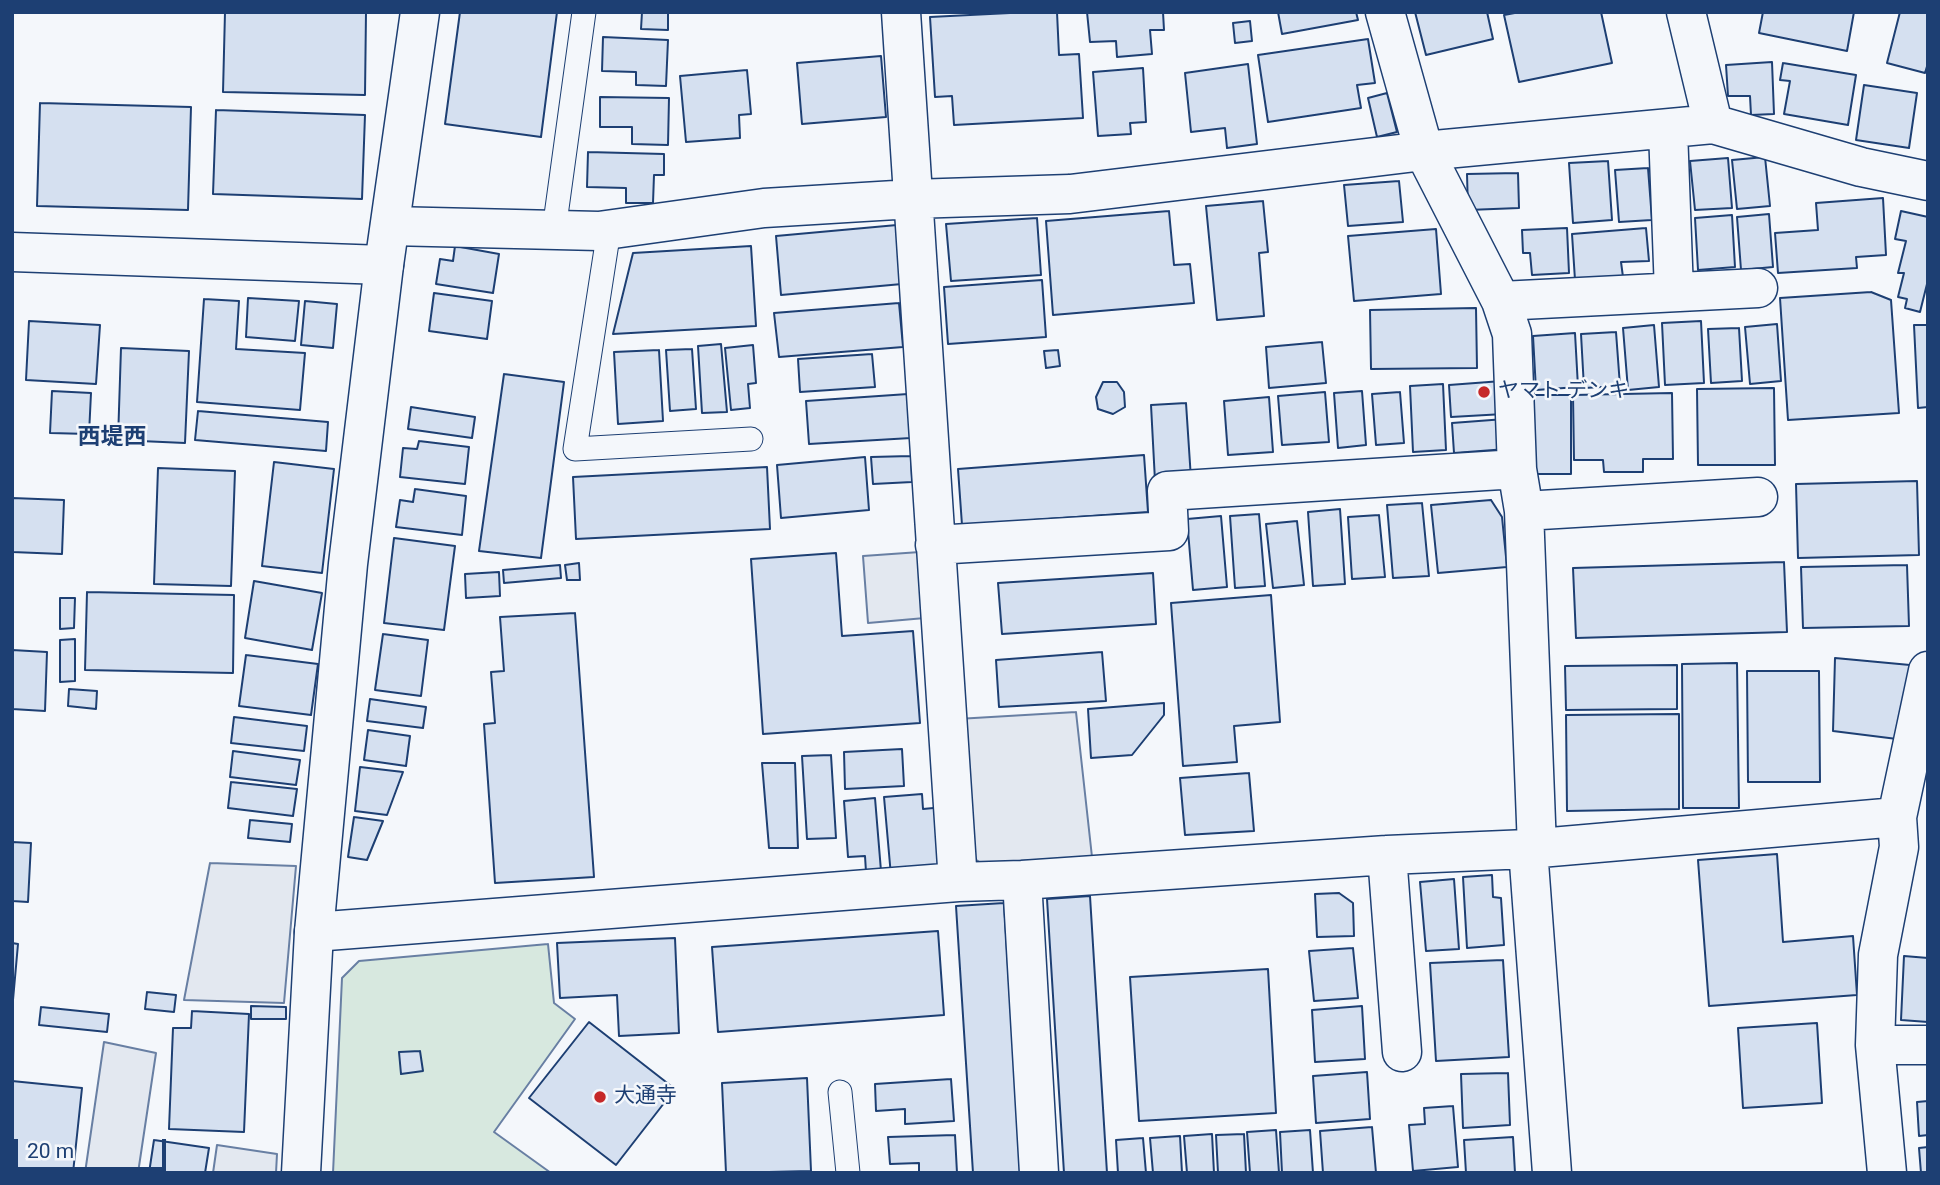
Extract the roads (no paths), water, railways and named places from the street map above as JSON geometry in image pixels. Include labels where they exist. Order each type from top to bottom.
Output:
[{"type":"street","points":[[301,1173],[314,932],[348,564],[384,265],[419,12]]},
{"type":"street","points":[[901,12],[958,882]]},
{"type":"street","points":[[1385,12],[1424,151],[1501,301],[1512,334],[1517,470],[1524,511],[1533,849],[1552,1173]]},
{"type":"street","points":[[1686,12],[1713,124]]},
{"type":"street","points":[[390,226],[609,230],[764,208],[912,199],[1070,194],[1424,151],[1713,124],[1861,167],[1928,181]]},
{"type":"street","points":[[1668,130],[1674,292]]},
{"type":"street","points":[[12,252],[384,265]]},
{"type":"street","points":[[1501,301],[1758,288]]},
{"type":"street","points":[[935,545],[1169,531],[1167,491],[1517,470]]},
{"type":"street","points":[[1524,511],[1758,497]]},
{"type":"street","points":[[1886,1173],[1875,1045],[1878,955],[1899,847],[1897,817],[1928,671]]},
{"type":"street","points":[[314,932],[958,882],[1387,855],[1533,849],[1897,817]]},
{"type":"street","points":[[1387,855],[1402,1052]]},
{"type":"street","points":[[1022,880],[1040,1173]]},
{"type":"street","points":[[1875,1045],[1928,1045]]},
{"type":"lane","points":[[554,230],[584,12]]},
{"type":"lane","points":[[609,230],[575,449],[751,439]]},
{"type":"lane","points":[[840,1092],[848,1173]]},
{"type":"place","name":"ヤマト デンキ","points":[[1484,392]]},
{"type":"place","name":"大通寺","points":[[600,1097]]},
{"type":"district","name":"西堤西","points":[[112,438]]}]
